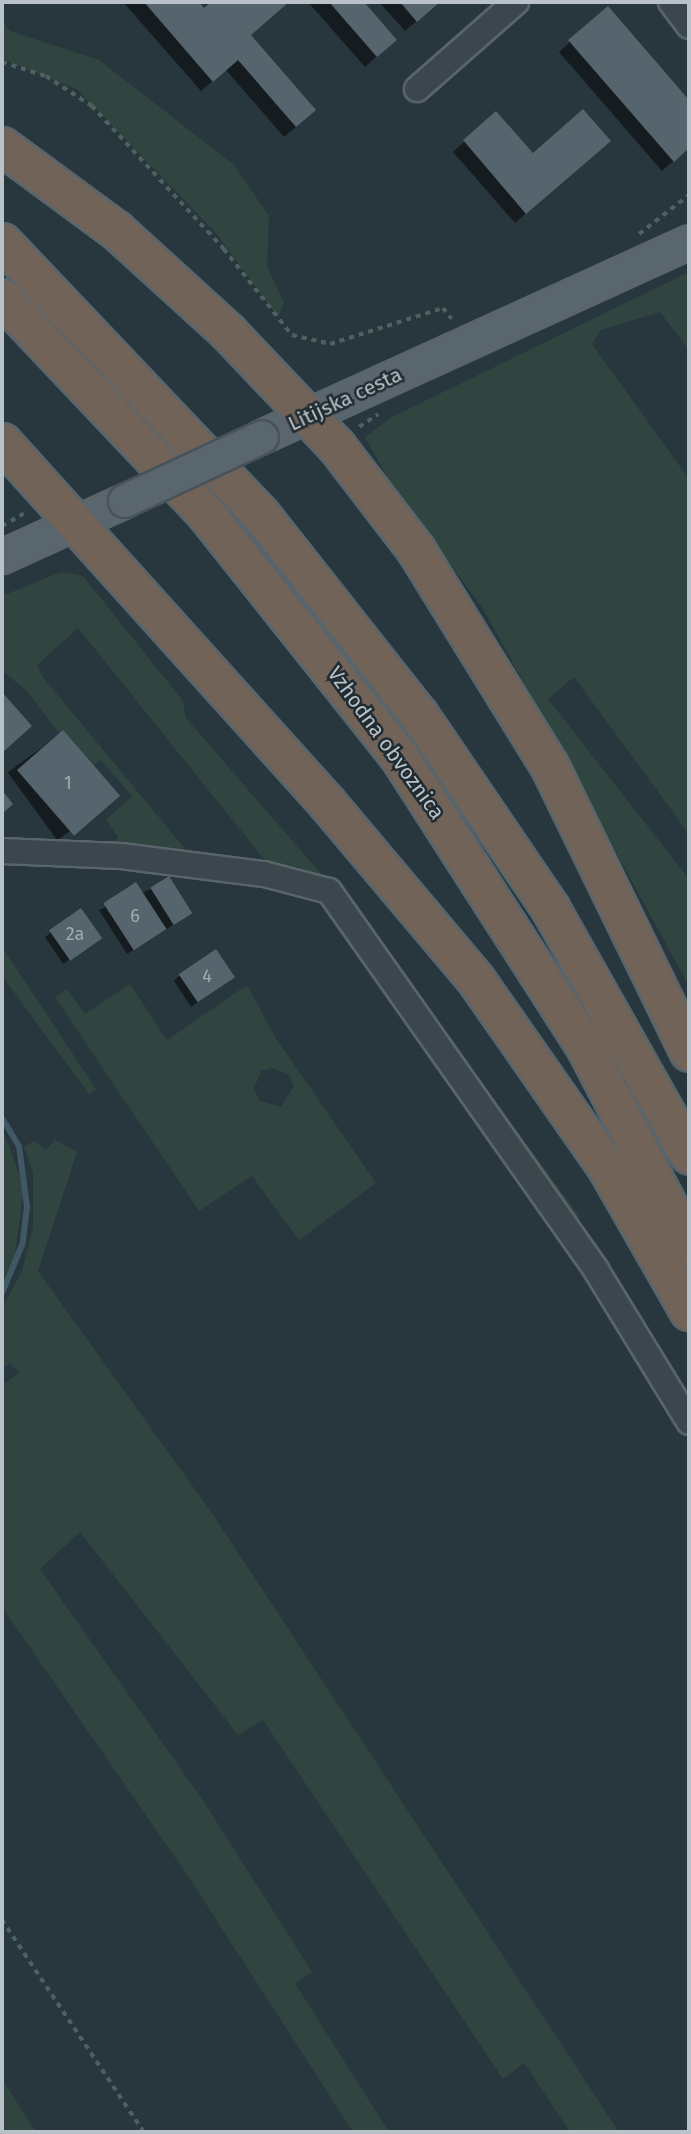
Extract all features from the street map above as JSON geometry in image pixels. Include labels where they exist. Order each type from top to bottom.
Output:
[{"type":"highway","points":[[2,146],[177,282],[308,415],[416,550],[491,663],[603,872],[689,1052]]},
{"type":"highway","name":"Vzhodna obvoznica","points":[[2,242],[261,515],[411,705],[550,908],[689,1155]]},
{"type":"highway","name":"Vzhodna obvoznica","points":[[2,298],[206,513],[398,755],[586,1048],[689,1247]]},
{"type":"highway","points":[[2,442],[73,524],[301,773],[476,980],[601,1158],[689,1311]]},
{"type":"main road","name":"Litijska cesta","points":[[2,557],[689,242]]},
{"type":"street","points":[[417,89],[516,2]]},
{"type":"street","points":[[671,2],[689,26]]},
{"type":"street","points":[[2,850],[121,856],[264,874],[329,891],[596,1269],[689,1422]]},
{"type":"path","points":[[2,62],[46,76],[92,106],[224,249],[276,322],[292,335],[330,344],[443,309],[452,319]]},
{"type":"path","points":[[629,242],[689,195]]},
{"type":"path","points":[[2,526],[22,514]]},
{"type":"path","points":[[2,1920],[144,2132]]},
{"type":"green space","points":[[2,21],[10,31],[99,60],[234,165],[269,216],[267,266],[284,303],[278,317],[216,233],[77,89],[2,59]]},
{"type":"green space","points":[[689,272],[689,350],[660,312],[601,330],[592,344],[689,479],[689,834],[574,677],[548,699],[689,879],[689,986],[484,610],[392,486],[365,437],[392,417]]},
{"type":"green space","points":[[61,572],[83,576],[183,701],[186,718],[367,927],[580,1217],[570,1223],[320,890],[272,869],[78,628],[37,665],[42,676],[191,856],[111,847],[118,837],[106,820],[132,796],[101,760],[88,770],[25,689],[2,671],[2,596]]},
{"type":"green space","points":[[2,947],[96,1089],[89,1094],[2,976]]},
{"type":"green space","points":[[130,984],[167,1040],[247,985],[275,1037],[376,1183],[299,1240],[252,1176],[199,1211],[55,997],[67,989],[85,1014]],"holes":[[[271,1068],[289,1074],[294,1086],[281,1107],[260,1101],[254,1089],[261,1071]]]},
{"type":"green space","points":[[2,1127],[24,1188],[14,1260],[2,1282]]},
{"type":"green space","points":[[55,1140],[77,1152],[38,1271],[214,1516],[619,2132],[570,2132],[524,2063],[503,2079],[263,1720],[238,1735],[80,1532],[40,1569],[202,1799],[312,1972],[295,1983],[389,2132],[353,2132],[190,1879],[2,1607],[2,1385],[19,1373],[10,1363],[2,1368],[2,1308],[22,1271],[33,1228],[33,1173],[24,1147],[34,1141],[46,1150]]},
{"type":"green space","points":[[2,2079],[36,2132],[2,2132]]},
{"type":"building","points":[[144,2],[199,2],[204,8],[211,2],[289,2],[251,35],[316,110],[296,127],[238,60],[213,82]]},
{"type":"building","points":[[329,2],[364,2],[397,40],[377,57]]},
{"type":"building","points":[[400,2],[440,2],[417,22]]},
{"type":"building","points":[[608,6],[689,100],[689,148],[674,162],[568,40]]},
{"type":"building","points":[[583,109],[611,141],[526,214],[463,140],[496,111],[533,153]]},
{"type":"building","points":[[2,692],[32,726],[2,753]]},
{"type":"building","points":[[63,730],[120,796],[74,836],[17,770]]},
{"type":"building","points":[[2,790],[13,804],[2,814]]},
{"type":"building","points":[[169,876],[192,913],[174,925],[150,888]]},
{"type":"building","points":[[136,882],[166,929],[134,950],[103,903]]},
{"type":"building","points":[[81,908],[102,938],[70,961],[49,930]]},
{"type":"building","points":[[216,949],[235,977],[198,1002],[179,974]]},
{"type":"waterway","points":[[2,1118],[19,1146],[27,1207],[22,1245],[2,1293]]}]
